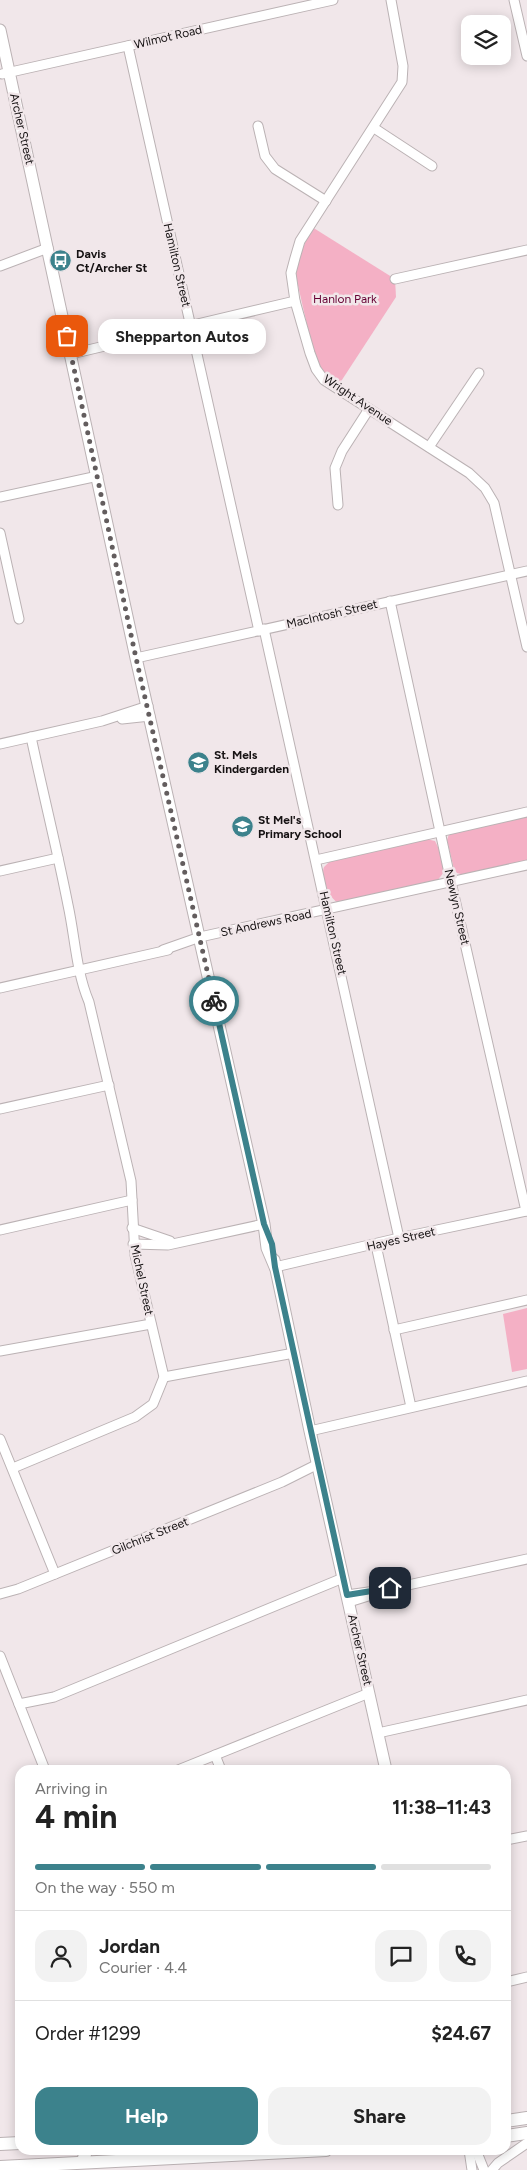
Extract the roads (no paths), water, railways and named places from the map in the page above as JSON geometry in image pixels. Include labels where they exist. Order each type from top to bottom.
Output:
[{"type":"highway","points":[[511,2120],[527,2118]]},
{"type":"highway","points":[[511,2135],[527,2132]]},
{"type":"highway","points":[[0,2144],[15,2143]]},
{"type":"highway","points":[[0,2166],[153,2155]]},
{"type":"main road","name":"Archer Street","points":[[0,30],[4,70],[21,155],[37,200],[48,248],[136,658],[203,939],[264,1224],[267,1248],[275,1267],[385,1765]]},
{"type":"street","name":"Wilmot Road","points":[[4,70],[128,46],[333,0]]},
{"type":"street","name":"Wright Avenue","points":[[391,0],[403,66],[402,82],[300,241],[291,273],[295,301],[316,369],[324,380],[470,473],[485,488],[494,503],[512,574],[527,647]]},
{"type":"street","points":[[515,2],[527,56]]},
{"type":"street","name":"Hamilton Street","points":[[128,46],[191,326],[328,910],[400,1238]]},
{"type":"street","points":[[258,126],[265,156],[275,169],[326,201]]},
{"type":"street","points":[[374,128],[432,166]]},
{"type":"street","points":[[0,266],[48,248]]},
{"type":"street","points":[[395,279],[527,250]]},
{"type":"street","points":[[71,354],[295,301]]},
{"type":"street","points":[[429,447],[479,373]]},
{"type":"street","points":[[338,505],[335,468],[342,451],[370,409]]},
{"type":"street","points":[[0,497],[98,476]]},
{"type":"street","points":[[0,533],[19,619]]},
{"type":"street","name":"MacIntosh Street","points":[[136,658],[527,571]]},
{"type":"street","name":"Newlyn Street","points":[[390,601],[451,882],[527,1211]]},
{"type":"street","points":[[0,744],[149,711]]},
{"type":"street","name":"Michel Street","points":[[30,738],[58,858],[74,935],[75,950],[82,969],[84,989],[89,1002],[131,1180],[133,1244],[164,1378]]},
{"type":"street","points":[[316,860],[527,812]]},
{"type":"street","points":[[0,871],[58,858]]},
{"type":"street","name":"St Andrews Road","points":[[0,988],[527,864]]},
{"type":"street","points":[[0,1109],[109,1085]]},
{"type":"street","points":[[0,1230],[132,1200]]},
{"type":"street","name":"Hayes Street","points":[[275,1267],[527,1211]]},
{"type":"street","points":[[133,1244],[177,1243],[264,1224]]},
{"type":"street","points":[[132,1228],[177,1243]]},
{"type":"street","points":[[376,1244],[412,1407]]},
{"type":"street","points":[[394,1330],[527,1300]]},
{"type":"street","points":[[0,1351],[151,1324]]},
{"type":"street","points":[[13,1468],[135,1417],[153,1404],[164,1378],[294,1353]]},
{"type":"street","points":[[310,1431],[527,1381]]},
{"type":"street","points":[[0,1439],[55,1574]]},
{"type":"street","name":"Gilchrist Street","points":[[0,1598],[282,1482],[319,1469]]},
{"type":"street","points":[[20,1709],[54,1698],[303,1596],[346,1590],[390,1588],[527,1559]]},
{"type":"street","name":"Gilchrist Street","points":[[0,1594],[18,1589]]},
{"type":"street","points":[[0,1656],[43,1765]]},
{"type":"street","points":[[190,1765],[369,1693]]},
{"type":"street","points":[[378,1733],[527,1700]]},
{"type":"street","points":[[215,1755],[219,1765]]},
{"type":"street","points":[[511,1839],[527,1836]]},
{"type":"street","points":[[511,1981],[527,1977]]},
{"type":"street","points":[[511,2154],[527,2143]]},
{"type":"street","points":[[470,2155],[472,2170]]},
{"type":"street","points":[[478,2155],[484,2170]]},
{"type":"street","points":[[492,2170],[510,2155]]},
{"type":"place","name":"Davis Ct/Archer St","points":[[60,261]]},
{"type":"place","name":"Shepparton Autos","points":[[67,336]]},
{"type":"place","name":"St. Mels Kindergarden","points":[[198,762]]},
{"type":"place","name":"St Mel's Primary School","points":[[242,827]]},
{"type":"park label","name":"Hanlon Park","points":[[345,299]]}]
